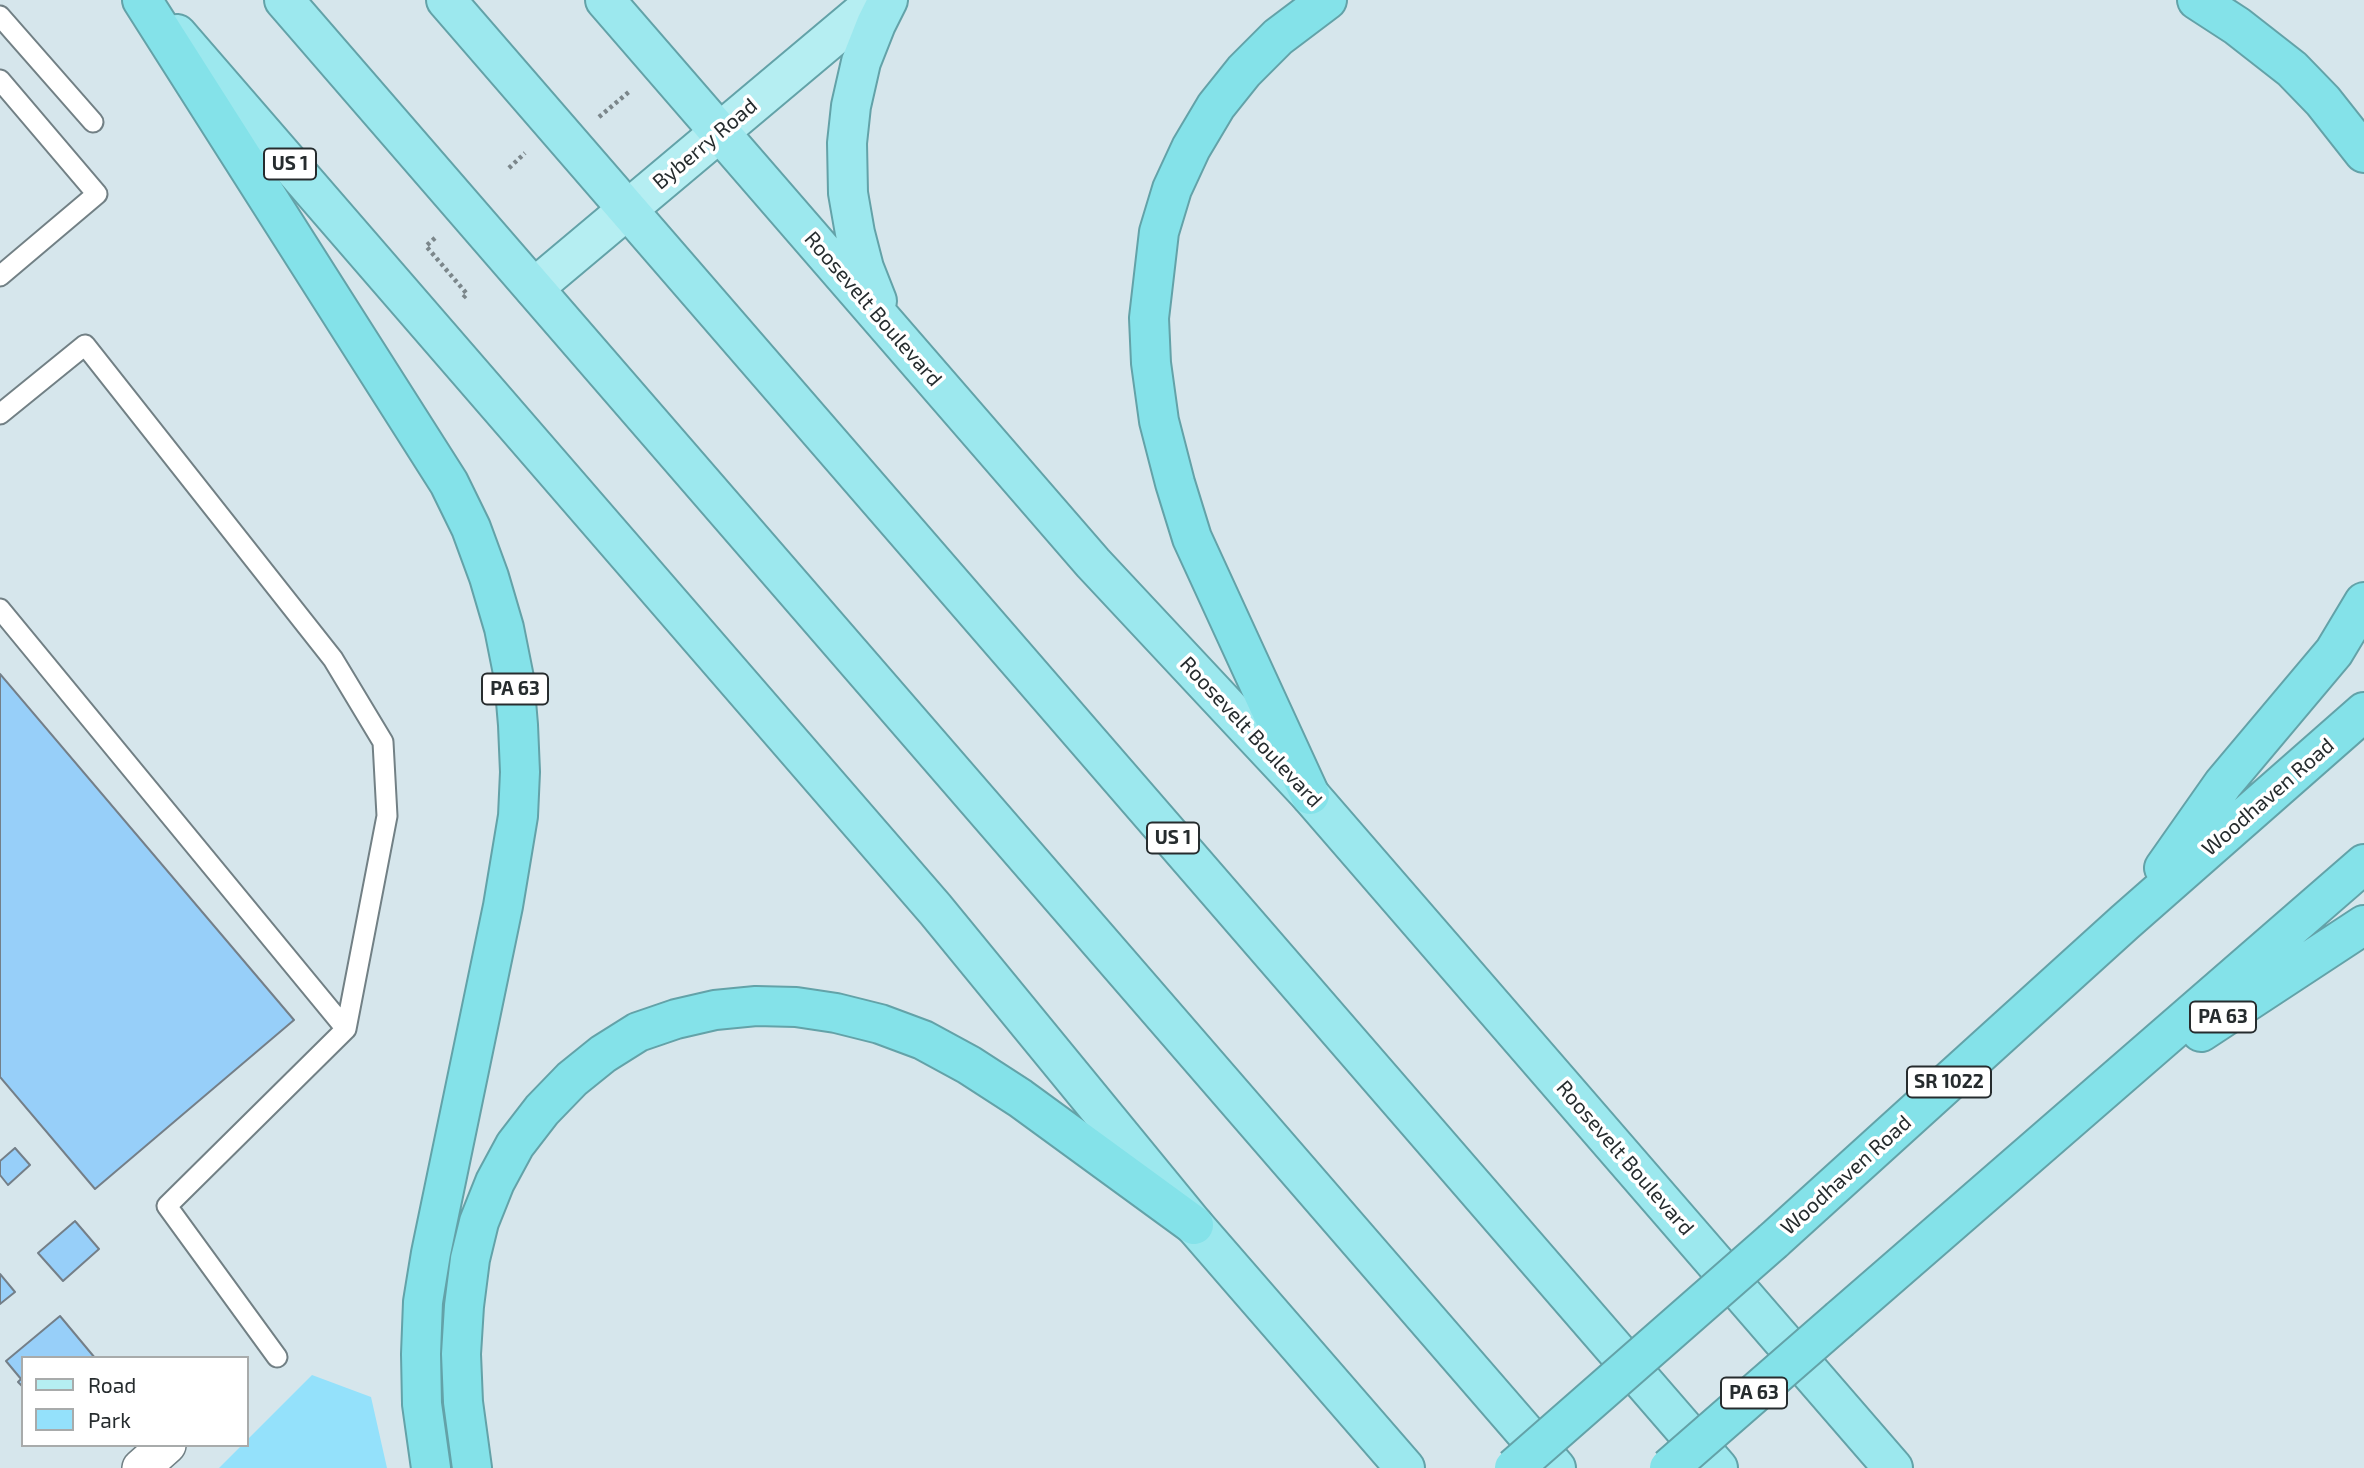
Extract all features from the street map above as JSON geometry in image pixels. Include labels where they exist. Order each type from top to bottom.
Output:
[{"type":"highway","name":"PA 63","points":[[142,0],[449,483],[471,528],[489,577],[504,628],[514,678],[520,772],[518,816],[503,905],[431,1253],[424,1302],[422,1404],[430,1468]]},
{"type":"highway","name":"US 1","points":[[148,0],[935,909],[1194,1225],[1405,1468]]},
{"type":"highway","points":[[284,0],[1556,1468]]},
{"type":"highway","name":"US 1","points":[[446,0],[1718,1468]]},
{"type":"highway","name":"Roosevelt Boulevard","points":[[605,0],[1093,564],[1310,795],[1893,1468]]},
{"type":"highway","points":[[887,326],[864,268],[855,233],[848,193],[846,157],[851,106],[861,62],[888,0]]},
{"type":"highway","points":[[1310,795],[1192,538],[1159,421],[1149,318],[1159,232],[1172,189],[1191,148],[1216,106],[1244,71],[1278,37],[1328,0]]},
{"type":"highway","points":[[2197,0],[2237,26],[2292,69],[2323,101],[2364,153]]},
{"type":"highway","points":[[2125,922],[2223,784],[2334,652],[2364,602]]},
{"type":"highway","name":"Woodhaven Road","points":[[1514,1468],[1773,1241],[2125,922],[2364,712]]},
{"type":"highway","points":[[2082,1109],[2364,864]]},
{"type":"highway","name":"PA 63","points":[[1669,1468],[2082,1109],[2364,925]]},
{"type":"highway","points":[[472,1468],[463,1402],[461,1354],[464,1306],[470,1259],[479,1222],[495,1182],[515,1145],[542,1110],[572,1079],[603,1054],[638,1032],[676,1019],[715,1010],[757,1006],[796,1007],[880,1024],[923,1040],[969,1065],[1020,1098],[1194,1225]]},
{"type":"main road","name":"Byberry Road","points":[[534,288],[877,0]]},
{"type":"street","points":[[141,1468],[165,1447]]},
{"type":"lane","points":[[0,16],[93,122]]},
{"type":"lane","points":[[0,80],[97,194],[0,276]]},
{"type":"lane","points":[[0,414],[85,345],[333,659],[383,742],[387,816],[346,1030],[167,1206],[277,1357]]},
{"type":"lane","points":[[0,609],[346,1030]]},
{"type":"path","points":[[595,120],[634,88]]},
{"type":"path","points":[[509,168],[528,150]]},
{"type":"path","points":[[438,235],[426,246],[467,294],[455,306]]},
{"type":"green space","points":[[312,1375],[371,1397],[387,1468],[219,1468],[240,1447],[248,1447],[248,1439]]},
{"type":"building","points":[[0,674],[294,1020],[95,1189],[0,1077]]},
{"type":"building","points":[[15,1148],[30,1165],[8,1185],[0,1175],[0,1161]]},
{"type":"building","points":[[75,1221],[99,1249],[63,1281],[38,1253]]},
{"type":"building","points":[[0,1274],[15,1292],[0,1304]]},
{"type":"building","points":[[60,1316],[93,1356],[21,1356],[21,1379],[6,1361]]}]
